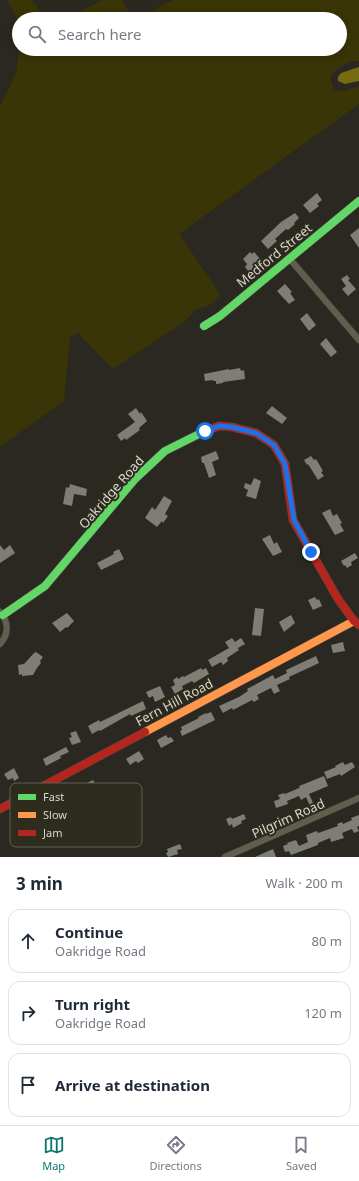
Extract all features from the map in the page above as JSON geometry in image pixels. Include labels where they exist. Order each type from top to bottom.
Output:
[{"type":"street","name":"Medford Street","points":[[204,326],[220,316],[359,201]]},
{"type":"street","points":[[289,258],[359,340]]},
{"type":"street","name":"Oakridge Road","points":[[0,644],[5,637],[7,630],[6,622],[1,614],[45,586],[135,479],[165,451],[205,431],[219,426],[232,427],[256,433],[274,445],[285,464],[294,520],[338,600],[356,623]]},
{"type":"street","name":"Fern Hill Road","points":[[50,783],[356,623]]},
{"type":"street","name":"Pilgrim Road","points":[[225,857],[359,798]]},
{"type":"street","name":"Fern Hill Road","points":[[0,809],[10,804]]},
{"type":"shaded area","points":[[7,0],[32,0],[41,12],[13,12]]},
{"type":"shaded area","points":[[102,0],[122,0],[128,12],[79,12]]},
{"type":"shaded area","points":[[173,0],[359,0],[359,61],[347,63],[330,76],[334,90],[344,91],[359,86],[359,104],[179,234],[221,295],[208,306],[196,309],[184,322],[113,369],[78,333],[70,337],[64,401],[0,447],[0,107],[16,73],[18,56],[347,56],[347,12],[150,12]]},
{"type":"shaded area","points":[[359,67],[359,81],[345,84],[338,81],[338,77],[341,73]]},
{"type":"building","points":[[317,193],[322,200],[317,204],[319,206],[310,213],[303,205]]},
{"type":"building","points":[[295,213],[299,218],[294,223],[295,224],[288,230],[286,229],[275,239],[277,241],[268,249],[261,241],[281,222]]},
{"type":"building","points":[[359,228],[359,248],[350,235]]},
{"type":"building","points":[[250,252],[252,254],[254,252],[262,261],[249,272],[245,267],[247,264],[243,259]]},
{"type":"building","points":[[347,275],[350,279],[348,280],[356,289],[348,296],[342,289],[346,286],[341,279]]},
{"type":"building","points":[[285,284],[292,292],[290,293],[295,300],[289,304],[277,291]]},
{"type":"building","points":[[307,313],[316,325],[309,331],[300,319]]},
{"type":"building","points":[[326,338],[337,352],[331,357],[320,344]]},
{"type":"building","points":[[240,368],[241,371],[244,370],[245,379],[216,384],[216,381],[213,380],[205,381],[204,374]]},
{"type":"building","points":[[272,406],[287,418],[282,424],[266,413]]},
{"type":"building","points":[[136,408],[140,414],[141,412],[147,421],[139,428],[140,430],[126,440],[125,438],[121,441],[117,435],[135,422],[128,414]]},
{"type":"building","points":[[216,451],[219,459],[212,462],[216,475],[209,478],[204,463],[202,463],[201,457]]},
{"type":"building","points":[[311,456],[314,460],[316,459],[323,471],[321,472],[324,476],[318,480],[304,460]]},
{"type":"building","points":[[254,478],[261,481],[256,499],[246,496],[248,490],[244,488],[245,483],[251,485]]},
{"type":"building","points":[[70,484],[87,489],[86,496],[74,494],[72,506],[63,504],[66,487],[69,488]]},
{"type":"building","points":[[164,496],[172,501],[165,514],[168,516],[163,523],[162,521],[157,527],[145,518],[152,507],[155,510]]},
{"type":"building","points":[[330,509],[333,516],[337,514],[344,531],[335,535],[322,513]]},
{"type":"building","points":[[270,535],[274,544],[277,542],[282,552],[273,556],[262,539]]},
{"type":"building","points":[[0,545],[4,550],[10,545],[15,553],[0,563]]},
{"type":"building","points":[[119,549],[124,559],[101,570],[97,563],[114,554],[113,552]]},
{"type":"building","points":[[355,553],[358,558],[351,562],[352,565],[347,568],[345,565],[344,566],[341,561]]},
{"type":"building","points":[[315,597],[317,600],[319,599],[322,606],[313,610],[308,600]]},
{"type":"building","points":[[255,608],[264,609],[261,636],[252,635]]},
{"type":"building","points":[[67,613],[74,621],[60,632],[52,623]]},
{"type":"building","points":[[291,615],[295,623],[284,632],[279,622]]},
{"type":"building","points":[[232,638],[235,642],[241,638],[245,644],[227,658],[228,661],[223,665],[221,662],[212,667],[208,660],[229,648],[225,642]]},
{"type":"building","points":[[343,642],[345,651],[333,653],[331,645]]},
{"type":"building","points":[[36,652],[43,657],[33,675],[19,675],[18,665],[24,664]]},
{"type":"building","points":[[316,656],[319,663],[289,677],[290,679],[277,685],[280,691],[274,694],[271,688],[257,695],[259,699],[254,702],[252,700],[233,710],[232,708],[223,713],[219,706],[239,697],[248,691],[247,689],[273,675],[275,679],[287,673],[286,670]]},
{"type":"building","points":[[201,668],[202,670],[206,668],[209,674],[194,683],[192,681],[182,686],[183,689],[175,694],[171,687],[175,685],[173,680],[177,677],[178,679],[183,676],[184,677]]},
{"type":"building","points":[[160,686],[165,697],[155,702],[153,696],[149,698],[146,692]]},
{"type":"building","points":[[143,701],[146,709],[131,716],[130,714],[92,734],[88,726],[99,720],[100,722]]},
{"type":"building","points":[[211,712],[215,720],[182,736],[180,731],[182,730],[181,727],[206,713]]},
{"type":"building","points":[[76,731],[81,742],[72,745],[69,738],[72,737],[70,733]]},
{"type":"building","points":[[166,735],[168,738],[171,737],[174,741],[161,748],[157,740]]},
{"type":"building","points":[[66,747],[69,752],[60,756],[61,758],[46,766],[43,759]]},
{"type":"building","points":[[139,751],[144,759],[138,763],[136,761],[130,765],[126,759]]},
{"type":"building","points":[[343,762],[345,765],[352,762],[355,767],[341,776],[340,774],[327,779],[324,772]]},
{"type":"building","points":[[14,768],[19,778],[14,781],[13,778],[8,780],[4,774]]},
{"type":"building","points":[[324,776],[328,786],[309,794],[314,805],[310,806],[306,797],[301,800],[299,796],[287,801],[288,804],[276,808],[274,801],[280,799],[278,795],[300,788],[299,786]]},
{"type":"building","points":[[93,780],[95,783],[87,783]]},
{"type":"building","points":[[244,814],[246,819],[241,821],[242,823],[233,828],[232,824],[229,826],[226,819],[231,817],[232,819]]},
{"type":"building","points":[[359,815],[359,826],[357,827],[359,831],[354,833],[352,829],[342,833],[344,838],[331,842],[330,838],[318,843],[318,845],[291,855],[289,851],[285,852],[283,846],[288,844],[287,843],[296,840],[299,846],[308,842],[306,835],[317,831],[318,833],[338,826],[337,824],[342,822],[343,824],[352,820],[351,818]]},
{"type":"building","points":[[180,844],[182,849],[177,850],[178,854],[168,857],[166,853],[168,852],[167,849]]},
{"type":"building","points":[[273,849],[276,857],[255,857]]},
{"type":"traffic: fast","points":[[204,326],[220,316],[359,201]]},
{"type":"traffic: fast","points":[[3,615],[45,586],[135,479],[165,451],[201,433]]},
{"type":"traffic: slow","points":[[145,732],[354,621]]},
{"type":"traffic: jam","points":[[201,433],[219,426],[232,427],[256,433],[274,445],[285,464],[293,520],[338,599],[354,621],[359,625]]},
{"type":"traffic: jam","points":[[49,783],[145,732]]},
{"type":"traffic: jam","points":[[0,809],[10,804]]},
{"type":"route","points":[[205,431],[219,426],[232,427],[256,433],[274,445],[285,464],[294,520],[311,552]]}]
